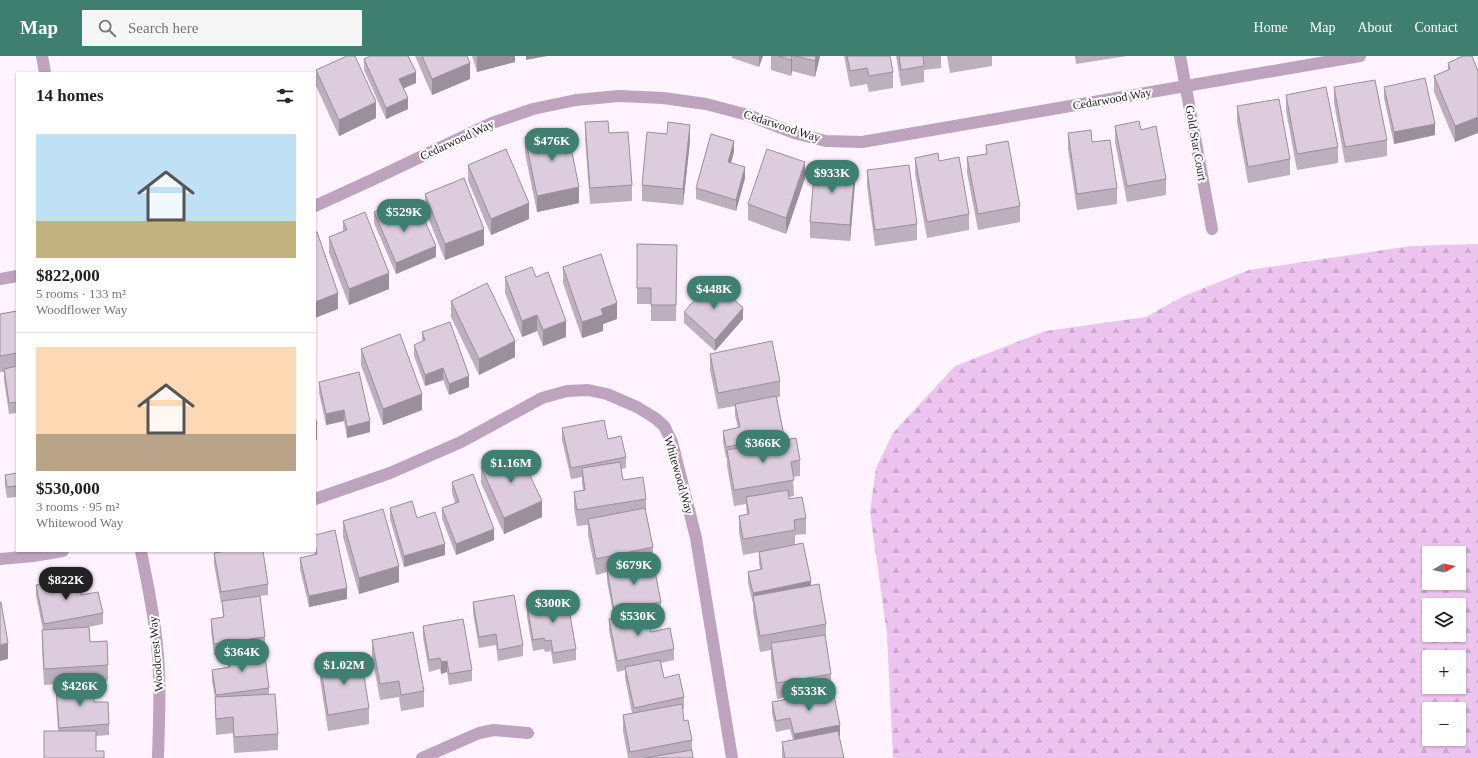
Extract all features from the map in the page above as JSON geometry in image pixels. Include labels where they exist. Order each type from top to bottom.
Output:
[{"type":"street","points":[[42,56],[45,72]]},
{"type":"street","name":"Gold Star Court","points":[[1180,56],[1212,229]]},
{"type":"street","name":"Cedarwood Way","points":[[316,206],[492,123],[533,109],[576,100],[619,96],[663,98],[706,104],[748,115],[794,133],[826,141],[862,142],[1360,56]]},
{"type":"street","points":[[0,279],[16,276]]},
{"type":"street","name":"Whitewood Way","points":[[316,499],[390,472],[461,442],[542,398],[567,391],[588,390],[607,394],[637,407],[655,418],[664,426],[672,442],[696,538],[732,758]]},
{"type":"street","points":[[0,559],[57,552]]},
{"type":"street","name":"Woodcrest Way","points":[[141,552],[157,645],[160,721],[158,758]]},
{"type":"street","points":[[422,758],[479,733],[494,730],[528,733]]},
{"type":"green space","points":[[1478,244],[1478,758],[893,758],[887,634],[870,512],[876,468],[893,433],[955,366],[1046,331],[1146,317],[1184,296],[1249,270],[1411,246]]},
{"type":"building","points":[[347,56],[355,56],[376,102],[339,120],[316,70]]},
{"type":"building","points":[[370,56],[408,56],[416,72],[399,79],[408,98],[386,108],[364,59]]},
{"type":"building","points":[[422,56],[467,56],[470,63],[432,79]]},
{"type":"building","points":[[778,56],[792,56],[791,60]]},
{"type":"building","points":[[795,56],[816,56],[815,61]]},
{"type":"building","points":[[847,56],[890,56],[893,72],[869,76],[867,68],[850,71]]},
{"type":"building","points":[[899,56],[923,56],[924,66],[901,70]]},
{"type":"building","points":[[1463,56],[1472,56],[1478,71],[1478,117],[1455,126],[1434,76],[1450,69],[1448,63]]},
{"type":"building","points":[[1425,78],[1435,124],[1394,132],[1384,87]]},
{"type":"building","points":[[1375,80],[1387,140],[1345,147],[1334,87]]},
{"type":"building","points":[[1326,87],[1338,147],[1297,154],[1286,95]]},
{"type":"building","points":[[1279,99],[1290,159],[1248,167],[1237,106]]},
{"type":"building","points":[[608,121],[609,133],[628,132],[632,185],[590,188],[585,122]]},
{"type":"building","points":[[1139,121],[1141,130],[1156,126],[1166,179],[1127,186],[1115,126]]},
{"type":"building","points":[[668,122],[690,125],[683,189],[642,185],[647,132],[667,134]]},
{"type":"building","points":[[567,128],[579,187],[537,196],[525,137]]},
{"type":"building","points":[[1091,130],[1092,142],[1110,140],[1117,188],[1077,194],[1068,133]]},
{"type":"building","points":[[711,134],[734,141],[728,162],[745,167],[736,200],[696,188]]},
{"type":"building","points":[[1008,141],[1020,206],[978,214],[967,157],[987,154],[986,145]]},
{"type":"building","points":[[506,149],[529,203],[491,219],[468,165]]},
{"type":"building","points":[[767,149],[805,162],[786,218],[748,204]]},
{"type":"building","points":[[938,153],[939,161],[959,157],[969,214],[927,222],[915,158]]},
{"type":"building","points":[[815,163],[855,167],[850,225],[810,222]]},
{"type":"building","points":[[909,165],[917,224],[875,230],[867,170]]},
{"type":"building","points":[[464,178],[484,229],[445,244],[425,194]]},
{"type":"building","points":[[396,203],[402,218],[420,210],[436,246],[396,263],[374,212]]},
{"type":"building","points":[[365,212],[389,273],[349,289],[329,237],[347,230],[343,221]]},
{"type":"building","points":[[316,232],[317,232],[338,293],[316,302]]},
{"type":"building","points":[[637,244],[677,245],[676,305],[651,305],[651,288],[637,288]]},
{"type":"building","points":[[601,254],[617,303],[601,309],[603,315],[582,322],[563,267]]},
{"type":"building","points":[[532,267],[536,277],[548,272],[566,321],[543,330],[537,315],[522,321],[505,277]]},
{"type":"building","points":[[713,280],[743,308],[715,340],[684,312]]},
{"type":"building","points":[[487,283],[515,341],[479,359],[451,301]]},
{"type":"building","points":[[16,311],[16,353],[0,356],[0,314]]},
{"type":"building","points":[[450,322],[469,376],[449,384],[443,368],[425,375],[414,345],[425,340],[422,332]]},
{"type":"building","points":[[400,334],[422,394],[383,409],[361,349]]},
{"type":"building","points":[[772,341],[780,381],[718,393],[710,354]]},
{"type":"building","points":[[16,366],[16,402],[9,403],[4,369]]},
{"type":"building","points":[[359,372],[370,421],[347,427],[344,410],[326,414],[319,382]]},
{"type":"building","points":[[776,396],[784,436],[726,447],[723,431],[740,427],[735,404]]},
{"type":"building","points":[[604,420],[608,439],[621,436],[626,457],[571,468],[562,428]]},
{"type":"building","points":[[796,438],[800,460],[791,462],[794,480],[734,490],[727,450]]},
{"type":"building","points":[[518,450],[542,501],[504,518],[481,467]]},
{"type":"building","points":[[620,462],[623,480],[643,477],[646,499],[577,510],[574,492],[585,490],[582,468]]},
{"type":"building","points":[[16,473],[16,486],[7,487],[5,475]]},
{"type":"building","points":[[473,474],[494,529],[456,544],[442,508],[459,502],[452,482]]},
{"type":"building","points":[[788,490],[789,499],[802,497],[806,518],[794,520],[795,530],[743,539],[739,516],[749,514],[746,497]]},
{"type":"building","points":[[412,501],[417,518],[435,512],[445,544],[404,556],[390,508]]},
{"type":"building","points":[[645,508],[653,547],[596,559],[588,519]]},
{"type":"building","points":[[383,509],[399,566],[359,578],[343,521]]},
{"type":"building","points":[[335,530],[347,588],[309,596],[300,558],[317,554],[316,535]]},
{"type":"building","points":[[803,543],[811,581],[753,593],[748,572],[762,569],[759,552]]},
{"type":"building","points":[[263,552],[268,584],[221,592],[214,553]]},
{"type":"building","points":[[653,561],[661,602],[614,610],[607,570]]},
{"type":"building","points":[[77,577],[81,595],[98,592],[103,613],[44,624],[36,585]]},
{"type":"building","points":[[819,584],[826,624],[760,636],[753,596]]},
{"type":"building","points":[[514,595],[523,645],[498,650],[496,634],[479,637],[473,602]]},
{"type":"building","points":[[260,596],[265,637],[214,644],[211,619],[224,617],[222,601]]},
{"type":"building","points":[[567,598],[576,649],[553,653],[551,640],[545,641],[544,638],[533,640],[527,605]]},
{"type":"building","points":[[0,602],[8,643],[0,645]]},
{"type":"building","points":[[647,612],[651,632],[670,628],[674,649],[617,661],[609,619]]},
{"type":"building","points":[[463,619],[472,670],[449,674],[447,661],[441,662],[440,658],[429,660],[423,626]]},
{"type":"building","points":[[89,627],[90,642],[107,641],[108,665],[44,669],[42,630]]},
{"type":"building","points":[[413,632],[424,691],[401,695],[399,681],[380,684],[372,640]]},
{"type":"building","points":[[825,635],[831,674],[777,683],[771,643]]},
{"type":"building","points":[[264,648],[269,688],[216,695],[212,670],[230,667],[228,652]]},
{"type":"building","points":[[361,656],[369,708],[328,715],[320,663]]},
{"type":"building","points":[[660,660],[664,678],[679,674],[684,697],[634,708],[625,667]]},
{"type":"building","points":[[92,684],[94,702],[108,702],[109,724],[59,728],[56,686]]},
{"type":"building","points":[[833,690],[840,725],[794,734],[790,718],[776,721],[772,702]]},
{"type":"building","points":[[275,694],[278,734],[234,737],[233,717],[216,719],[215,697]]},
{"type":"building","points":[[682,704],[684,721],[688,720],[692,740],[630,752],[623,715]]},
{"type":"building","points":[[44,731],[96,731],[96,751],[104,751],[104,758],[44,758]]},
{"type":"building","points":[[838,731],[844,758],[785,758],[782,742]]},
{"type":"building","points":[[692,750],[693,758],[644,758]]}]
